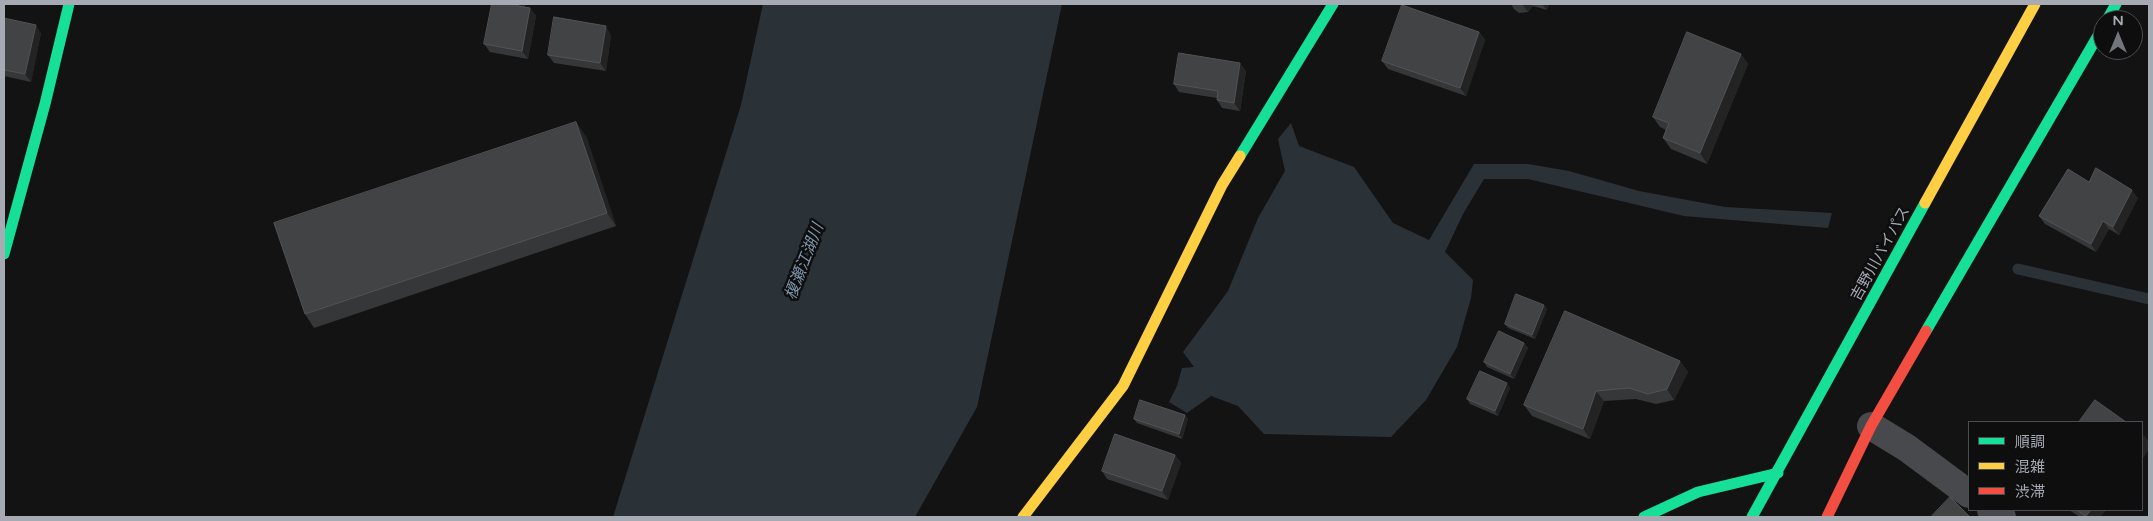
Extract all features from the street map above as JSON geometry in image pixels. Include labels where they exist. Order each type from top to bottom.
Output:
[{"type":"main road","points":[[4,254],[45,104],[69,4]]},
{"type":"main road","points":[[1024,517],[1123,386],[1222,185],[1333,4]]},
{"type":"main road","name":"吉野川バイパス","points":[[1752,517],[1778,473],[2035,4]]},
{"type":"main road","points":[[1827,517],[1871,426],[2093,44]]},
{"type":"main road","points":[[1644,517],[1698,492],[1778,473]]},
{"type":"street","points":[[1871,426],[1906,448],[1968,493]]},
{"type":"water","name":"榎瀬江湖川","points":[[763,4],[1062,4],[977,407],[915,517],[613,517],[741,105]]},
{"type":"water","points":[[1291,123],[1299,146],[1354,167],[1393,223],[1429,240],[1474,164],[1528,164],[1569,171],[1639,191],[1725,207],[1832,213],[1828,228],[1684,216],[1528,179],[1484,179],[1463,214],[1445,252],[1473,280],[1471,298],[1457,347],[1426,400],[1391,437],[1264,434],[1238,406],[1211,396],[1187,413],[1169,402],[1177,386],[1182,368],[1194,367],[1183,352],[1228,291],[1258,218],[1285,171],[1278,139]]},
{"type":"building","points":[[492,4],[518,4],[518,6],[530,8],[522,51],[484,44]]},
{"type":"building","points":[[1402,5],[1479,32],[1460,88],[1382,61]]},
{"type":"building","points":[[554,17],[606,26],[600,63],[548,55]]},
{"type":"building","points":[[4,18],[36,25],[25,74],[4,70]]},
{"type":"building","points":[[1687,32],[1741,54],[1700,153],[1663,138],[1669,123],[1653,117]]},
{"type":"building","points":[[1179,53],[1240,63],[1234,103],[1217,100],[1218,91],[1174,84]]},
{"type":"building","points":[[576,122],[607,213],[305,314],[274,223]]},
{"type":"building","points":[[2096,168],[2132,190],[2113,227],[2103,221],[2091,244],[2039,216],[2068,169],[2089,182]]},
{"type":"building","points":[[1516,294],[1544,305],[1532,335],[1505,324]]},
{"type":"building","points":[[1565,311],[1680,361],[1667,389],[1648,394],[1629,388],[1596,391],[1583,429],[1524,405]]},
{"type":"building","points":[[1499,331],[1524,343],[1510,374],[1484,362]]},
{"type":"building","points":[[1480,371],[1507,383],[1495,411],[1467,399]]},
{"type":"building","points":[[1140,400],[1185,415],[1179,434],[1134,419]]},
{"type":"building","points":[[2095,400],[2125,421],[2080,421]]},
{"type":"building","points":[[1115,434],[1175,455],[1162,491],[1102,471]]},
{"type":"building","points":[[1950,497],[1970,517],[1931,517]]},
{"type":"building","points":[[2078,511],[2090,511],[2086,516]]},
{"type":"waterway","points":[[2018,269],[2149,299]]},
{"type":"traffic: fast","points":[[4,254],[45,104],[69,4]]},
{"type":"traffic: fast","points":[[1240,156],[1333,4]]},
{"type":"traffic: fast","points":[[2113,10],[2116,4]]},
{"type":"traffic: fast","points":[[1926,331],[2093,44]]},
{"type":"traffic: fast","points":[[1752,517],[1925,203]]},
{"type":"traffic: fast","points":[[1644,517],[1698,492],[1778,473]]},
{"type":"traffic: slow","points":[[1925,203],[2035,4]]},
{"type":"traffic: slow","points":[[1023,517],[1123,386],[1222,185],[1240,156]]},
{"type":"traffic: jam","points":[[1827,517],[1871,426],[1926,331]]}]
